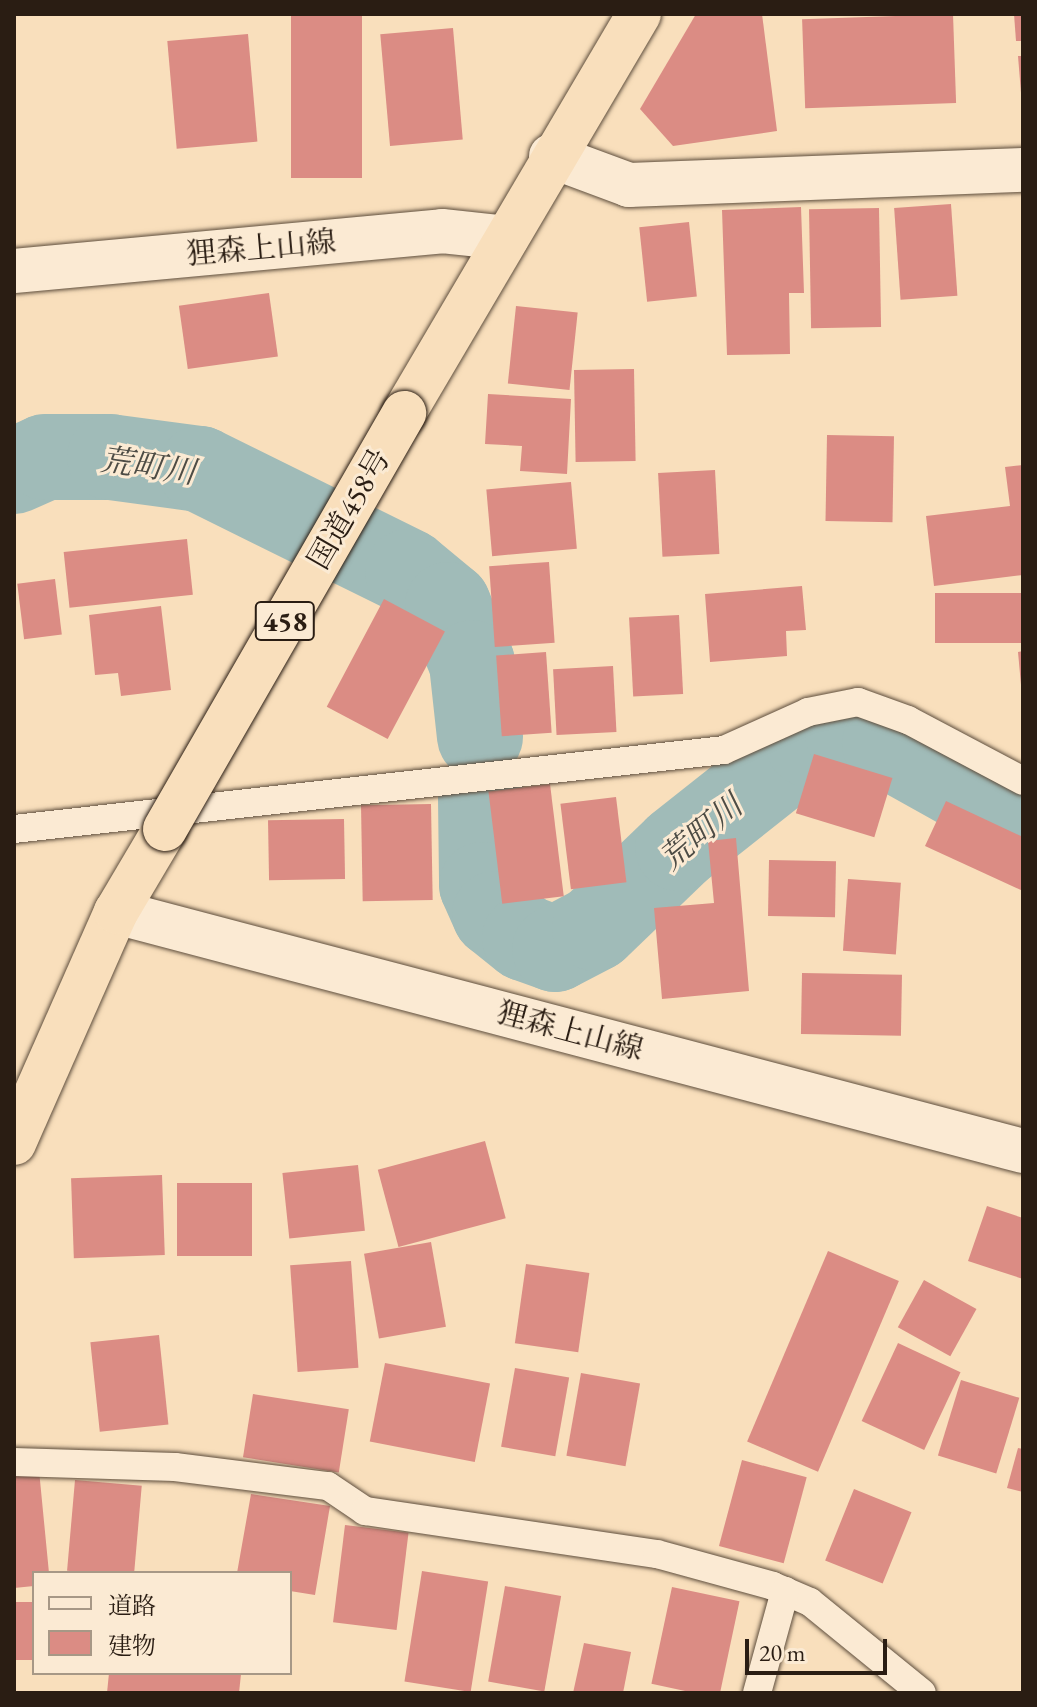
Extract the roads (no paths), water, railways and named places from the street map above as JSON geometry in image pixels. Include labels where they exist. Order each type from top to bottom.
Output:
[{"type":"highway","name":"国道458号","points":[[14,1143],[116,912],[507,238],[551,156],[639,14]]},
{"type":"main road","points":[[551,156],[629,185],[1023,170]]},
{"type":"main road","name":"狸森上山線","points":[[14,271],[442,231],[507,238]]},
{"type":"main road","name":"狸森上山線","points":[[116,912],[1023,1151]]},
{"type":"lane","points":[[14,829],[724,750],[808,712],[858,702],[908,720],[1023,781]]},
{"type":"lane","points":[[14,1462],[175,1467],[328,1486],[365,1511],[657,1554],[785,1591],[810,1602],[922,1693]]},
{"type":"lane","points":[[757,1693],[785,1591]]},
{"type":"waterway","name":"荒町川","points":[[14,471],[45,457],[110,457],[200,469],[408,572],[448,605],[472,663],[480,737]]},
{"type":"waterway","name":"荒町川","points":[[481,798],[482,885],[495,914],[525,938],[555,949],[595,928],[678,848],[809,744],[848,734],[885,744],[1023,821]]}]
